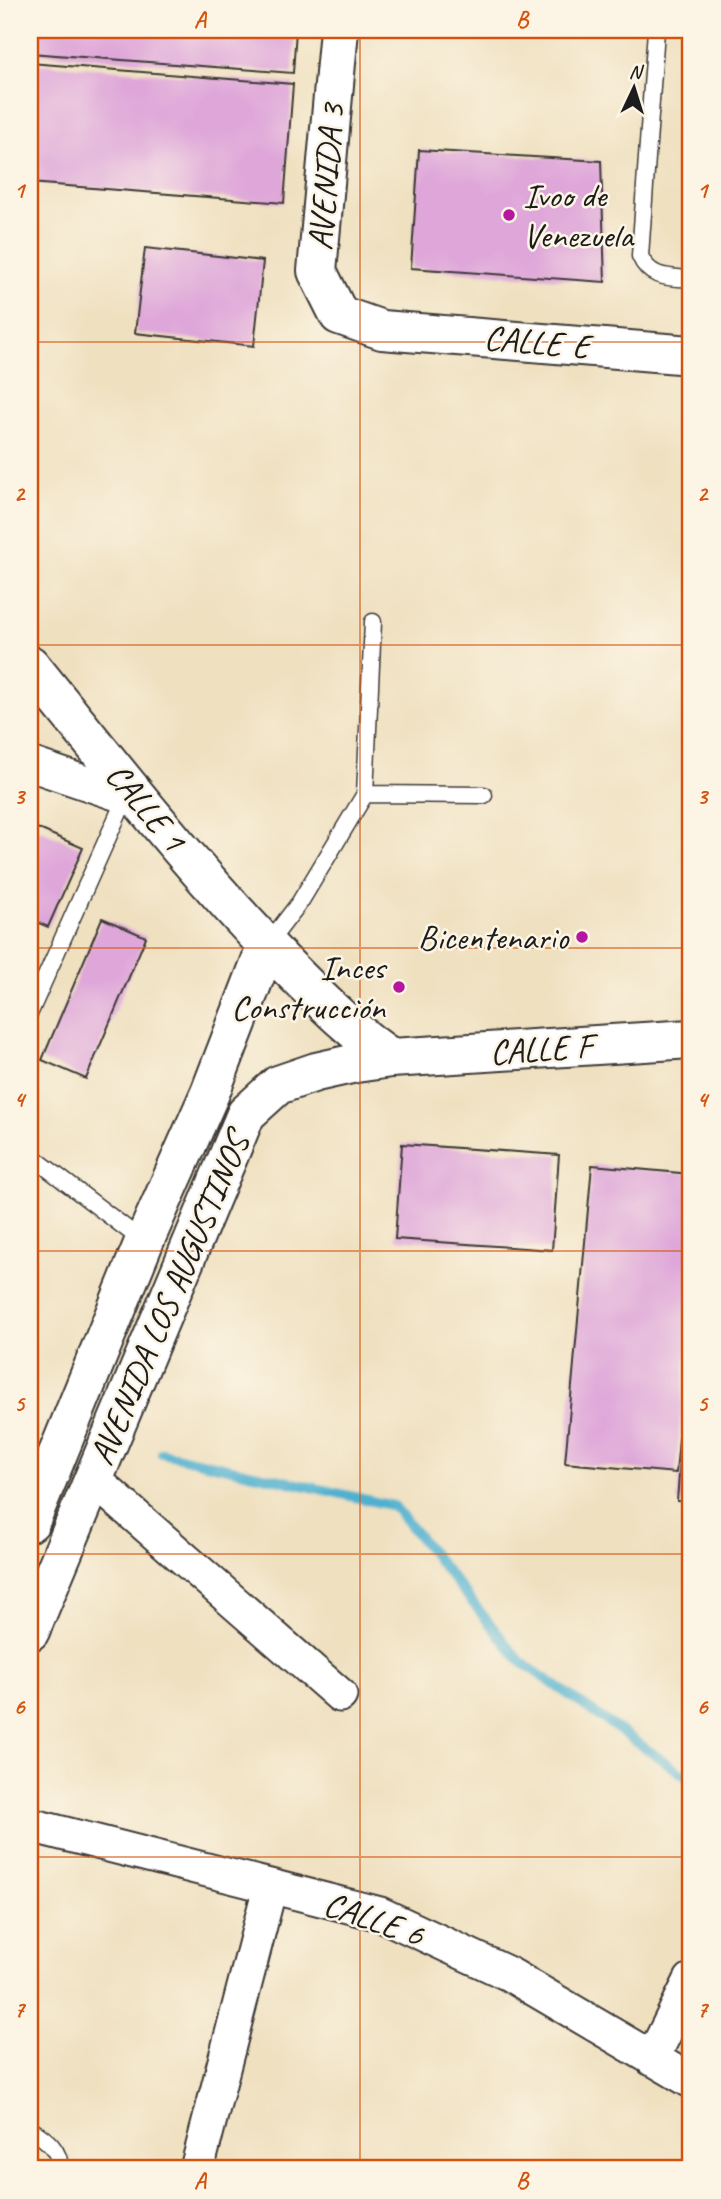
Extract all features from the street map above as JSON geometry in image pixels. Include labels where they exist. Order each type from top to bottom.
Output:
[{"type":"main road","name":"AVENIDA 3","points":[[339,30],[317,271],[339,315],[382,330]]},
{"type":"main road","name":"CALLE E","points":[[382,330],[691,355]]},
{"type":"main road","name":"CALLE 1","points":[[30,665],[133,800],[267,945],[357,1035],[391,1058]]},
{"type":"main road","name":"AVENIDA LOS AUGUSTINOS","points":[[30,1522],[144,1242],[210,1093],[267,945]]},
{"type":"main road","name":"CALLE F","points":[[391,1058],[691,1039]]},
{"type":"main road","name":"AVENIDA LOS AUGUSTINOS","points":[[30,1631],[246,1114],[278,1085],[316,1072],[391,1058]]},
{"type":"street","points":[[30,764],[133,800]]},
{"type":"street","points":[[93,1479],[340,1695]]},
{"type":"street","name":"CALLE 6","points":[[30,1825],[380,1914],[509,1974],[691,2081]]},
{"type":"street","points":[[197,2169],[270,1887]]},
{"type":"street","points":[[652,2059],[691,1980]]},
{"type":"lane","points":[[656,30],[640,256],[645,268],[657,276],[691,279]]},
{"type":"lane","points":[[267,945],[300,902],[365,794],[373,622]]},
{"type":"lane","points":[[365,794],[484,795]]},
{"type":"lane","points":[[30,1012],[133,800]]},
{"type":"lane","points":[[30,1155],[144,1242]]},
{"type":"lane","points":[[30,2129],[48,2141],[60,2160],[60,2169]]},
{"type":"building","points":[[30,30],[296,30],[293,73],[30,53]]},
{"type":"building","points":[[30,63],[293,84],[284,203],[30,183]]},
{"type":"building","name":"Ivoo de Venezuela","points":[[419,150],[601,161],[605,282],[411,268]]},
{"type":"building","points":[[145,248],[263,261],[254,346],[135,333]]},
{"type":"building","points":[[30,825],[83,848],[48,927],[30,919]]},
{"type":"building","points":[[102,918],[146,937],[86,1079],[42,1060]]},
{"type":"building","points":[[402,1144],[559,1155],[552,1250],[395,1239]]},
{"type":"building","points":[[592,1165],[691,1174],[691,1304],[676,1473],[565,1463]]},
{"type":"building","points":[[691,1347],[691,1502],[677,1501]]},
{"type":"waterway","points":[[162,1453],[394,1506],[520,1661],[691,1780]]},
{"type":"place","name":"Ivoo de Venezuela","points":[[509,215]]},
{"type":"place","name":"Bicentenario","points":[[582,937]]},
{"type":"place","name":"Inces Construcción","points":[[399,987]]}]
